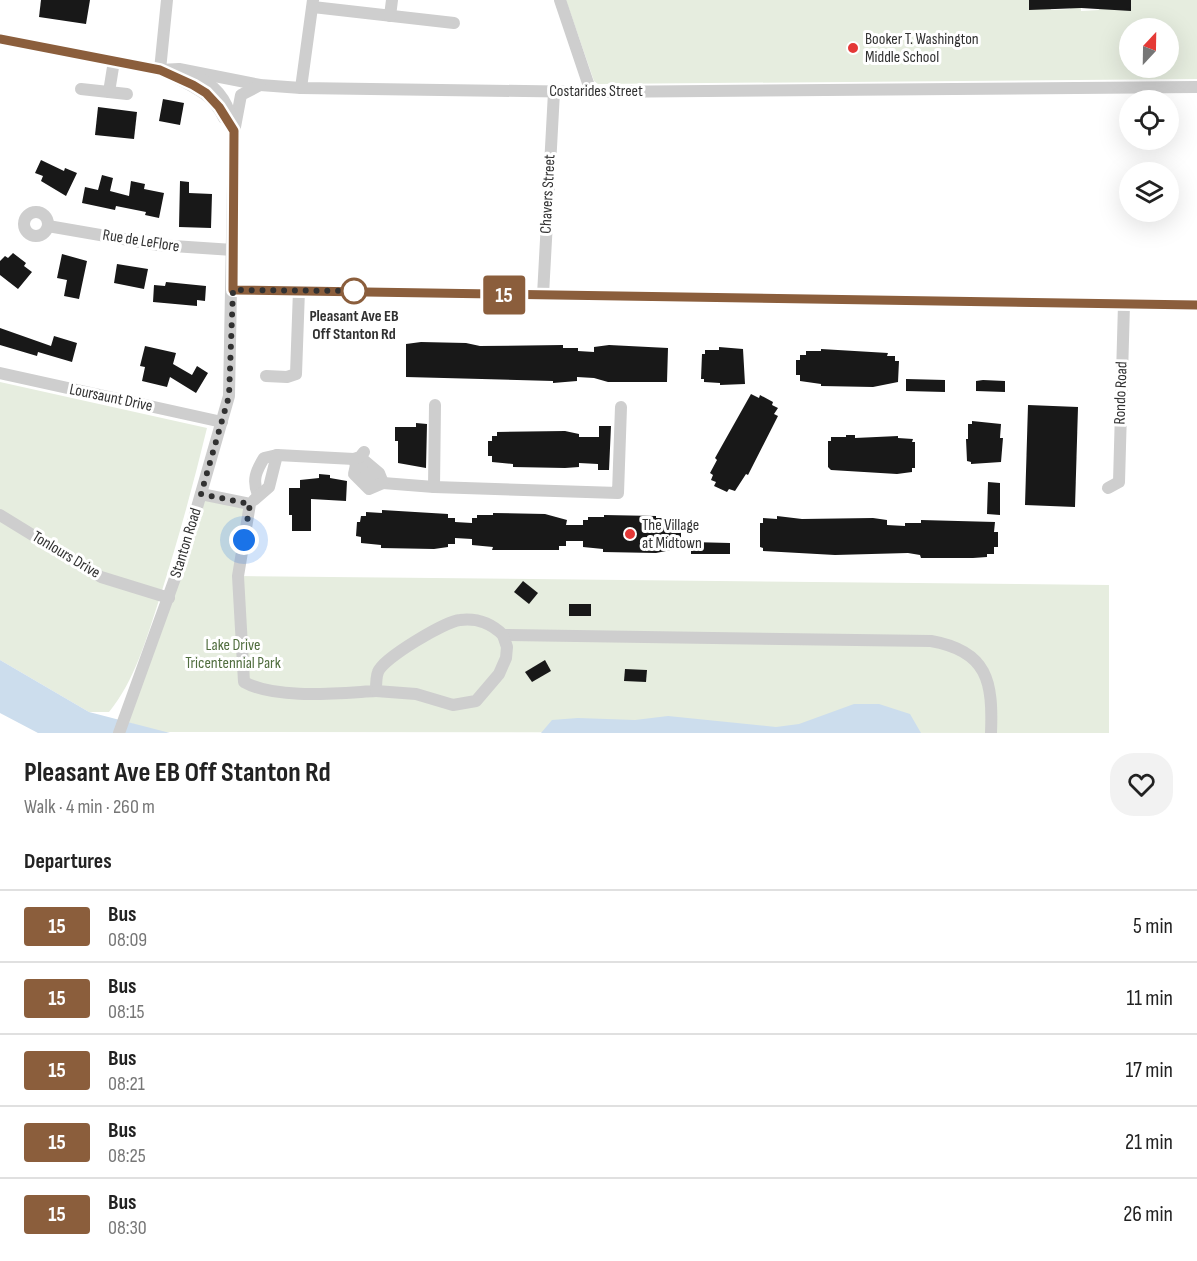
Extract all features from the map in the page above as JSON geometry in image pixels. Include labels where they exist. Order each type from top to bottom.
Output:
[{"type":"street","points":[[167,0],[160,70],[206,93],[219,107],[234,131]]},
{"type":"street","points":[[390,16],[392,0]]},
{"type":"street","points":[[560,0],[591,92]]},
{"type":"street","points":[[301,88],[313,3],[390,16],[454,23]]},
{"type":"street","name":"Costarides Street","points":[[0,39],[160,70],[187,71],[260,85],[301,88],[591,92],[1197,87]]},
{"type":"street","points":[[109,92],[114,61]]},
{"type":"street","name":"Stanton Road","points":[[187,71],[210,83],[220,93],[229,108],[234,131]]},
{"type":"street","name":"Stanton Road","points":[[119,733],[169,598],[229,396],[233,290],[234,131],[241,95],[260,85]]},
{"type":"street","points":[[81,89],[127,94]]},
{"type":"street","name":"Chavers Street","points":[[543,296],[554,92]]},
{"type":"street","name":"Rue de LeFlore","points":[[48,226],[158,245],[233,250]]},
{"type":"street","points":[[233,290],[1197,305]]},
{"type":"street","points":[[266,376],[286,377],[296,374],[299,290]]},
{"type":"street","name":"Rondo Road","points":[[1113,485],[1124,304]]},
{"type":"street","name":"Loursaunt Drive","points":[[0,373],[222,422]]},
{"type":"street","points":[[434,487],[435,405]]},
{"type":"street","points":[[358,458],[354,474],[369,489],[383,483],[434,487],[618,493],[621,407]]},
{"type":"street","points":[[376,691],[378,671],[391,657],[458,620],[479,620],[494,626],[502,635],[507,647],[506,658],[499,674],[476,701],[453,705],[416,694],[376,691],[335,693],[259,690],[244,682],[238,576],[254,500],[257,470],[264,458],[278,455],[358,458],[379,473],[383,483]]},
{"type":"street","points":[[201,494],[254,500]]},
{"type":"street","name":"Tonlours Drive","points":[[0,515],[101,577],[169,598]]},
{"type":"street","points":[[502,635],[945,643],[974,657],[984,672],[993,702],[991,733]]},
{"type":"green space","name":"Booker T. Washington Middle School","points":[[566,0],[1050,0],[1051,10],[1070,9],[1070,0],[1081,0],[1081,11],[1099,10],[1099,0],[1197,0],[1197,79],[598,84],[594,81]]},
{"type":"green space","points":[[0,382],[207,428],[166,579],[144,645],[126,687],[109,712],[89,712],[0,660]]},
{"type":"green space","name":"Lake Drive Tricentennial Park","points":[[201,494],[250,504],[238,576],[1109,585],[1109,733],[161,732],[123,721]]},
{"type":"water","points":[[0,660],[89,712],[170,733],[38,733],[0,713]]},
{"type":"water","points":[[854,704],[879,704],[910,714],[921,733],[541,733],[552,720],[578,718],[635,720],[668,716],[776,727],[799,724]]},
{"type":"building","points":[[41,0],[90,0],[86,24],[39,17]]},
{"type":"building","points":[[1029,0],[1131,0],[1131,11],[1081,8],[1029,10]]},
{"type":"building","points":[[163,99],[184,103],[180,125],[159,121]]},
{"type":"building","points":[[98,107],[137,112],[134,139],[95,135]]},
{"type":"building","points":[[41,160],[64,171],[65,168],[77,173],[66,196],[41,181],[43,176],[35,173]]},
{"type":"building","points":[[102,175],[113,178],[110,191],[129,196],[131,181],[145,184],[144,189],[164,193],[159,218],[145,215],[146,212],[116,206],[115,210],[82,203],[85,187],[98,190]]},
{"type":"building","points":[[180,181],[189,182],[189,193],[212,194],[211,228],[179,227]]},
{"type":"building","points":[[13,253],[26,263],[24,266],[32,272],[18,289],[0,275],[0,261]]},
{"type":"building","points":[[62,254],[87,261],[79,299],[64,296],[67,280],[57,278]]},
{"type":"building","points":[[117,264],[148,269],[144,289],[114,283]]},
{"type":"building","points":[[166,282],[206,286],[205,301],[197,300],[197,306],[153,302],[154,285],[165,286]]},
{"type":"building","points":[[0,328],[51,346],[54,336],[77,343],[72,362],[38,352],[37,356],[0,345]]},
{"type":"building","points":[[466,343],[480,346],[563,345],[563,348],[578,348],[578,351],[594,352],[594,347],[609,345],[668,348],[667,382],[608,382],[577,377],[577,381],[553,383],[553,381],[406,377],[406,344]]},
{"type":"building","points":[[145,346],[176,353],[173,364],[192,375],[197,366],[208,373],[196,393],[170,377],[167,387],[142,381],[145,367],[140,366]]},
{"type":"building","points":[[719,347],[743,349],[745,384],[720,385],[720,383],[704,382],[704,379],[701,379],[702,354],[705,354],[705,350],[719,350]]},
{"type":"building","points":[[821,349],[888,353],[887,356],[895,356],[895,361],[899,361],[898,382],[873,387],[821,386],[821,384],[800,381],[800,375],[796,375],[796,360],[800,360],[800,355],[806,355],[806,351],[821,351]]},
{"type":"building","points":[[906,379],[945,380],[945,392],[906,391]]},
{"type":"building","points":[[976,381],[1005,381],[1005,392],[976,391]]},
{"type":"building","name":"The Village at Midtown","points":[[751,394],[759,398],[760,395],[773,402],[772,405],[778,408],[774,414],[778,416],[748,475],[746,474],[735,491],[729,489],[727,492],[714,486],[716,482],[711,480],[713,475],[710,473],[717,460],[715,458]]},
{"type":"building","points":[[1028,405],[1078,407],[1075,507],[1025,505]]},
{"type":"building","points":[[972,421],[1001,424],[1000,438],[1003,438],[1001,462],[971,464],[967,461],[966,439],[968,439],[968,424],[972,424]]},
{"type":"building","points":[[416,423],[427,424],[426,468],[398,463],[398,441],[395,441],[395,427],[416,427]]},
{"type":"building","points":[[599,426],[611,426],[609,470],[598,470],[598,464],[579,463],[579,467],[565,468],[513,467],[513,464],[492,462],[492,456],[488,456],[488,441],[492,441],[492,436],[497,436],[497,432],[565,431],[579,434],[579,437],[599,437]]},
{"type":"building","points":[[846,435],[855,435],[855,438],[898,436],[898,438],[913,439],[915,468],[912,468],[912,472],[897,474],[831,470],[828,467],[828,441],[831,441],[831,437],[846,437]]},
{"type":"building","points":[[319,474],[347,481],[346,501],[311,499],[311,531],[292,531],[292,515],[289,515],[289,488],[300,488],[300,480],[319,478]]},
{"type":"building","points":[[988,482],[1000,483],[1000,515],[987,514]]},
{"type":"building","points":[[382,510],[448,514],[448,518],[455,518],[455,522],[472,523],[472,518],[477,518],[477,515],[493,515],[493,513],[545,514],[567,520],[566,525],[583,525],[583,520],[588,520],[588,517],[604,517],[604,515],[656,516],[656,518],[670,518],[670,522],[677,522],[677,527],[681,527],[681,548],[656,553],[603,552],[603,549],[583,547],[583,541],[566,541],[566,546],[559,546],[559,550],[492,550],[493,547],[472,545],[472,539],[455,538],[455,544],[434,549],[381,548],[381,545],[361,543],[361,537],[356,536],[357,522],[360,522],[361,516],[366,516],[366,512],[382,513]]},
{"type":"building","points":[[777,516],[802,519],[873,518],[887,520],[887,525],[905,526],[905,523],[921,523],[921,520],[995,522],[994,532],[998,532],[998,547],[994,547],[994,554],[973,558],[921,558],[920,555],[908,553],[835,555],[763,551],[760,547],[760,523],[763,523],[763,518],[777,519]]},
{"type":"building","name":"The Village at Midtown","points":[[691,542],[730,543],[730,554],[691,554]]},
{"type":"building","points":[[523,581],[538,593],[529,604],[514,592]]},
{"type":"building","points":[[569,604],[591,604],[591,616],[569,616]]},
{"type":"building","points":[[545,660],[551,671],[532,682],[525,672]]},
{"type":"building","points":[[625,669],[647,670],[646,682],[624,681]]},
{"type":"bus line","name":"15","points":[[0,39],[160,70],[206,93],[219,107],[234,131],[233,290],[1197,305]]},
{"type":"place","name":"Booker T. Washington Middle School","points":[[853,48]]},
{"type":"place","name":"Pleasant Ave EB Off Stanton Rd","points":[[354,291]]},
{"type":"place","name":"The Village at Midtown","points":[[630,534]]},
{"type":"route","points":[[244,540],[250,504],[201,494],[229,396],[233,290],[354,291]]}]
